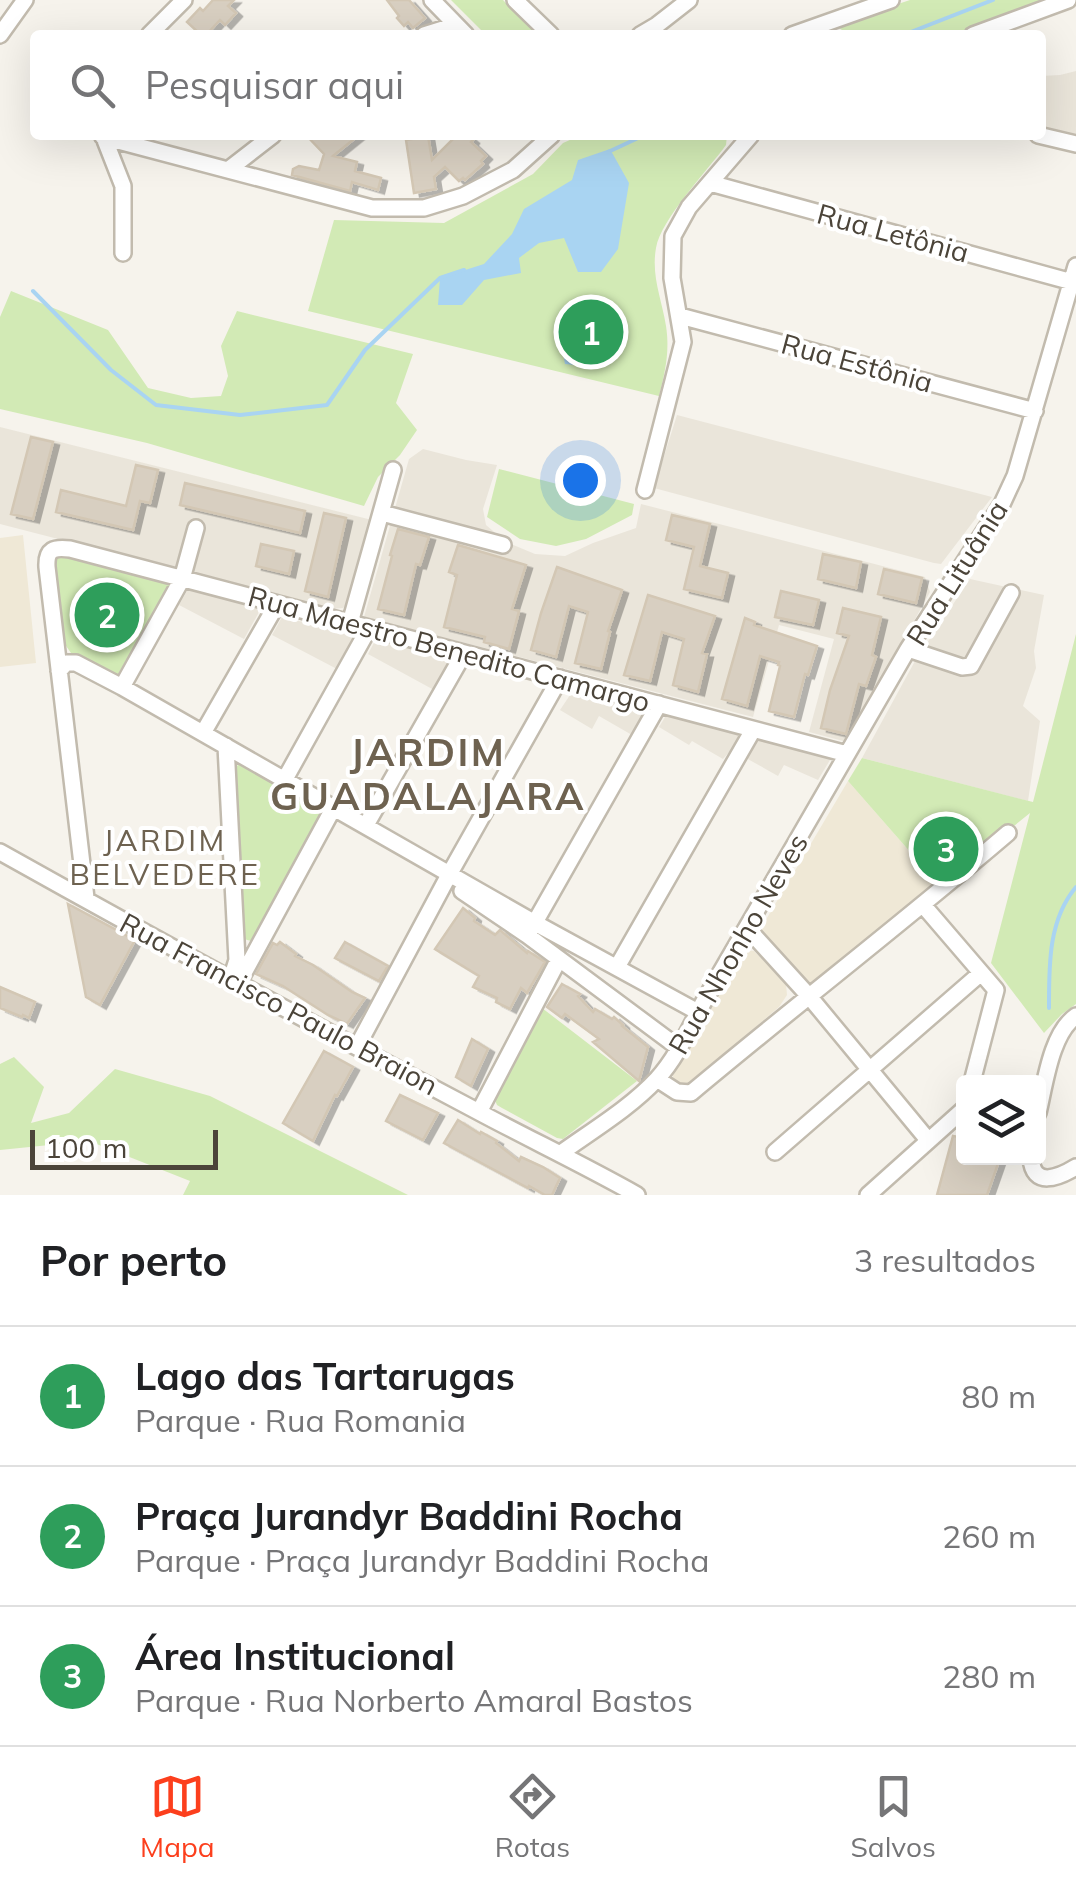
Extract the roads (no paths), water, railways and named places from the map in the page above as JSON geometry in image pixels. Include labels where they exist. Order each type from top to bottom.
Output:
[{"type":"street","points":[[0,35],[25,0]]},
{"type":"street","points":[[154,30],[184,0]]},
{"type":"street","points":[[432,0],[461,30]]},
{"type":"street","points":[[515,0],[546,30]]},
{"type":"street","points":[[648,30],[688,0]]},
{"type":"street","points":[[987,30],[1068,0]]},
{"type":"street","points":[[808,30],[887,1]]},
{"type":"street","points":[[823,25],[836,30]]},
{"type":"street","points":[[1046,137],[1076,144]]},
{"type":"street","points":[[105,140],[123,186],[123,253]]},
{"type":"street","points":[[118,140],[372,208],[424,208],[463,196],[513,170],[546,140]]},
{"type":"street","points":[[228,170],[267,140]]},
{"type":"street","points":[[645,490],[683,342],[672,278],[672,236],[689,207],[745,140]]},
{"type":"street","name":"Rua Letônia","points":[[710,184],[1075,277]]},
{"type":"street","name":"Rua Lituânia","points":[[847,754],[1016,476],[1075,277]]},
{"type":"street","name":"Rua Estônia","points":[[680,316],[1035,411]]},
{"type":"street","points":[[350,623],[394,470]]},
{"type":"street","points":[[382,513],[503,545]]},
{"type":"street","points":[[122,687],[182,579],[196,528]]},
{"type":"street","name":"Rua Maestro Benedito Camargo","points":[[59,671],[46,557],[56,547],[847,754]]},
{"type":"street","points":[[908,650],[962,667],[971,666],[1011,593]]},
{"type":"street","points":[[203,733],[277,604]]},
{"type":"street","points":[[285,779],[369,628]]},
{"type":"street","points":[[366,825],[464,653]]},
{"type":"street","points":[[86,898],[59,671],[66,663],[76,663],[122,687],[366,825],[434,864],[531,929],[617,967],[698,1012]]},
{"type":"street","points":[[357,1047],[560,678]]},
{"type":"street","points":[[531,929],[659,704]]},
{"type":"street","points":[[617,967],[753,730]]},
{"type":"street","points":[[226,746],[237,960],[234,982]]},
{"type":"street","name":"Rua Nhonho Neves","points":[[561,1152],[657,1079],[679,1048],[847,754]]},
{"type":"street","points":[[234,982],[334,807]]},
{"type":"street","points":[[657,1079],[676,1092],[691,1093],[1008,833]]},
{"type":"street","name":"Rua Francisco Paulo Braion","points":[[0,852],[234,982],[637,1195]]},
{"type":"street","points":[[40,874],[59,876],[72,866],[79,853]]},
{"type":"street","points":[[923,906],[996,990],[974,1075]]},
{"type":"street","points":[[531,929],[559,959],[679,1048]]},
{"type":"street","points":[[748,929],[928,1140]]},
{"type":"street","points":[[479,1112],[559,959]]},
{"type":"street","points":[[775,1152],[981,973]]},
{"type":"street","points":[[1046,1081],[1055,1046],[1066,1023],[1076,1016]]},
{"type":"street","points":[[868,1195],[956,1116]]},
{"type":"street","points":[[1032,1165],[1039,1177],[1049,1179],[1076,1168]]},
{"type":"water","points":[[610,149],[629,183],[618,249],[601,272],[578,272],[564,238],[539,243],[519,258],[521,273],[484,280],[462,305],[438,305],[440,278],[484,264],[512,234],[524,209],[572,180],[578,160]]},
{"type":"water","points":[[589,301],[609,307],[609,334],[584,362],[565,364],[563,354],[572,336],[571,312]]},
{"type":"waterway","points":[[916,30],[993,0]]},
{"type":"waterway","points":[[608,152],[634,140]]},
{"type":"waterway","points":[[33,291],[111,370],[156,405],[240,415],[327,405],[365,350],[440,278],[464,270]]},
{"type":"waterway","points":[[1049,1008],[1055,929],[1076,887]]},
{"type":"place","name":"Lago das Tartarugas","points":[[591,332]]},
{"type":"place","name":"Praça Jurandyr Baddini Rocha","points":[[107,615]]},
{"type":"place","name":"Área Institucional","points":[[946,849]]},
{"type":"district","name":"JARDIM GUADALAJARA","points":[[428,774]]},
{"type":"district","name":"JARDIM BELVEDERE","points":[[165,858]]}]
